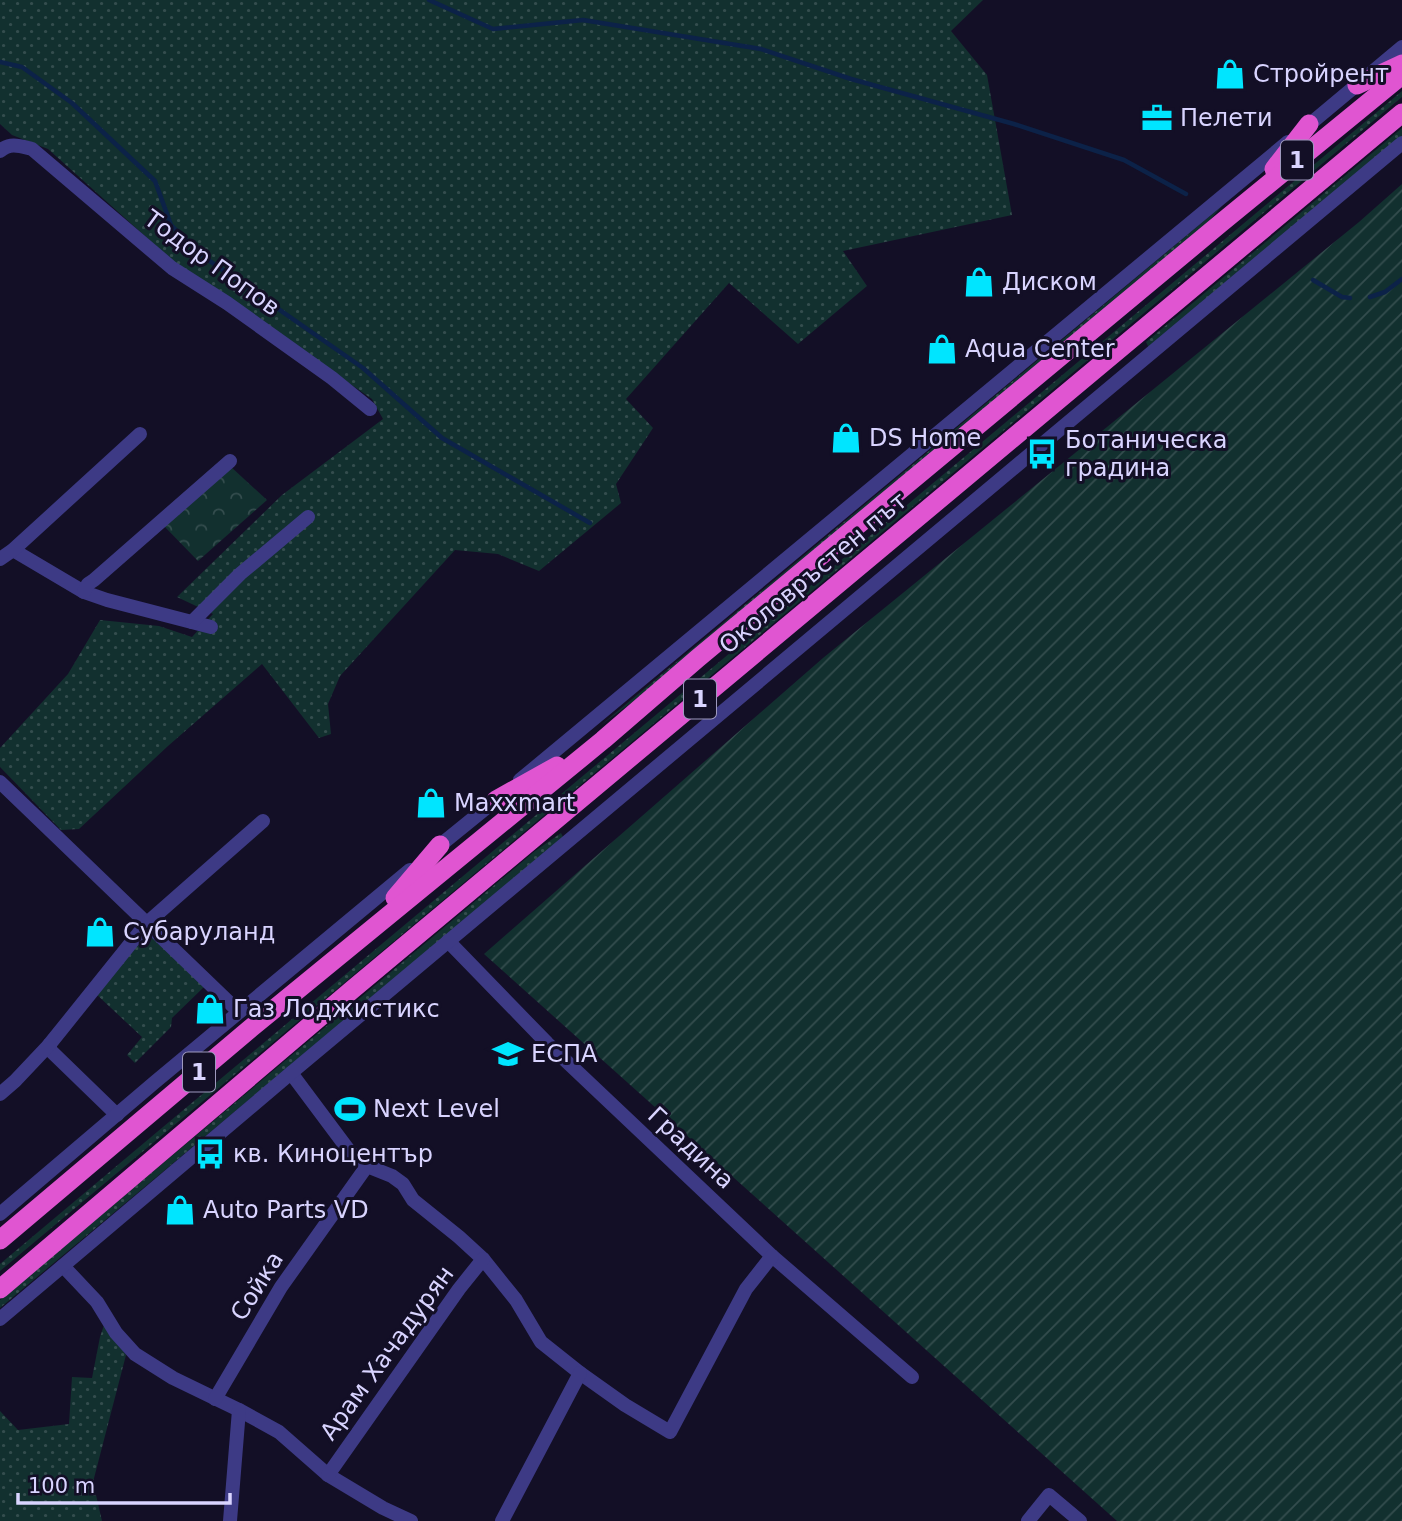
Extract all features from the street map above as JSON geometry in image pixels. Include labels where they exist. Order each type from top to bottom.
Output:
[{"type":"highway","points":[[1357,85],[1402,64]]},
{"type":"highway","name":"Околовръстен път","points":[[0,1240],[251,1028],[603,740],[698,658],[1402,75]]},
{"type":"highway","name":"Околовръстен път","points":[[0,1289],[353,989],[1402,113]]},
{"type":"highway","points":[[1252,197],[1309,124]]},
{"type":"highway","points":[[496,800],[603,740]]},
{"type":"highway","points":[[363,936],[440,845]]},
{"type":"highway","points":[[0,1229],[36,1210]]},
{"type":"street","points":[[0,1214],[239,1012],[1402,47]]},
{"type":"street","points":[[0,1319],[1402,143]]},
{"type":"street","name":"Тодор Попов","points":[[0,151],[13,145],[32,149],[172,268],[227,303],[332,378],[370,409]]},
{"type":"street","points":[[0,559],[140,434]]},
{"type":"street","points":[[84,592],[88,584],[230,461]]},
{"type":"street","points":[[192,622],[240,574],[308,517]]},
{"type":"street","points":[[13,550],[84,592],[212,627]]},
{"type":"street","points":[[0,782],[239,1012]]},
{"type":"street","points":[[0,1094],[15,1082],[49,1045],[147,923],[262,821]]},
{"type":"street","name":"Градина","points":[[448,941],[547,1043],[772,1256],[912,1377]]},
{"type":"street","points":[[49,1045],[51,1051],[117,1115]]},
{"type":"street","points":[[291,1073],[350,1152],[366,1166],[392,1176],[403,1184],[413,1200],[483,1259],[516,1300],[541,1342],[625,1405],[670,1432],[746,1289],[772,1256]]},
{"type":"street","name":"Сойка","points":[[215,1399],[281,1287],[366,1166]]},
{"type":"street","name":"Арам Хачадурян","points":[[328,1475],[483,1259]]},
{"type":"street","points":[[63,1266],[97,1302],[116,1333],[135,1354],[173,1378],[279,1432],[328,1475],[383,1508],[411,1521]]},
{"type":"street","points":[[502,1521],[580,1373]]},
{"type":"street","points":[[230,1521],[239,1410]]},
{"type":"street","points":[[1028,1521],[1049,1495],[1080,1521]]},
{"type":"green space","points":[[0,0],[983,0],[951,31],[987,75],[1012,215],[843,251],[867,286],[798,344],[729,283],[626,399],[653,428],[616,484],[621,503],[539,571],[498,554],[455,550],[340,676],[328,704],[331,734],[319,738],[262,664],[79,829],[61,830],[0,767],[0,748],[68,674],[100,620],[159,626],[192,637],[213,614],[177,597],[282,495],[383,419],[372,399],[175,263],[48,149],[12,135],[0,124]]},
{"type":"green space","points":[[1402,91],[1402,97],[0,1271],[0,1264]]},
{"type":"green space","points":[[1402,128],[1402,136],[1149,348],[1146,342]]},
{"type":"green space","points":[[1402,184],[1402,1521],[1117,1521],[484,954],[823,658],[1359,222]]},
{"type":"green space","points":[[1222,206],[1203,228],[657,684],[601,725]]},
{"type":"green space","points":[[230,466],[267,500],[198,561],[163,525]]},
{"type":"green space","points":[[561,833],[563,837],[0,1308],[0,1300],[535,851]]},
{"type":"green space","points":[[147,931],[204,987],[172,1018],[171,1027],[135,1063],[127,1055],[142,1037],[95,993]]},
{"type":"green space","points":[[105,1322],[126,1355],[93,1482],[102,1521],[0,1521],[0,1411],[18,1430],[69,1424],[72,1377],[92,1378]]},
{"type":"waterway","points":[[429,0],[493,29],[583,20],[761,49],[851,79],[1014,124],[1124,160],[1186,194]]},
{"type":"waterway","points":[[0,62],[22,67],[72,103],[155,181],[171,225],[201,255],[363,368],[442,438],[590,523]]},
{"type":"waterway","points":[[1370,297],[1385,292],[1402,279]]},
{"type":"waterway","points":[[1313,280],[1342,297],[1350,298]]},
{"type":"place","name":"Стройрент","points":[[1230,74]]},
{"type":"place","name":"Пелети","points":[[1157,118]]},
{"type":"place","name":"Диском","points":[[979,282]]},
{"type":"place","name":"Aqua Center","points":[[942,349]]},
{"type":"place","name":"DS Home","points":[[846,438]]},
{"type":"place","name":"Ботаническа градина","points":[[1042,454]]},
{"type":"place","name":"Maxxmart","points":[[431,803]]},
{"type":"place","name":"Субаруланд","points":[[100,932]]},
{"type":"place","name":"Газ Лоджистикс","points":[[210,1009]]},
{"type":"place","name":"ЕСПА","points":[[508,1054]]},
{"type":"place","name":"Next Level","points":[[350,1109]]},
{"type":"place","name":"кв. Киноцентър","points":[[210,1154]]},
{"type":"place","name":"Auto Parts VD","points":[[180,1210]]}]
